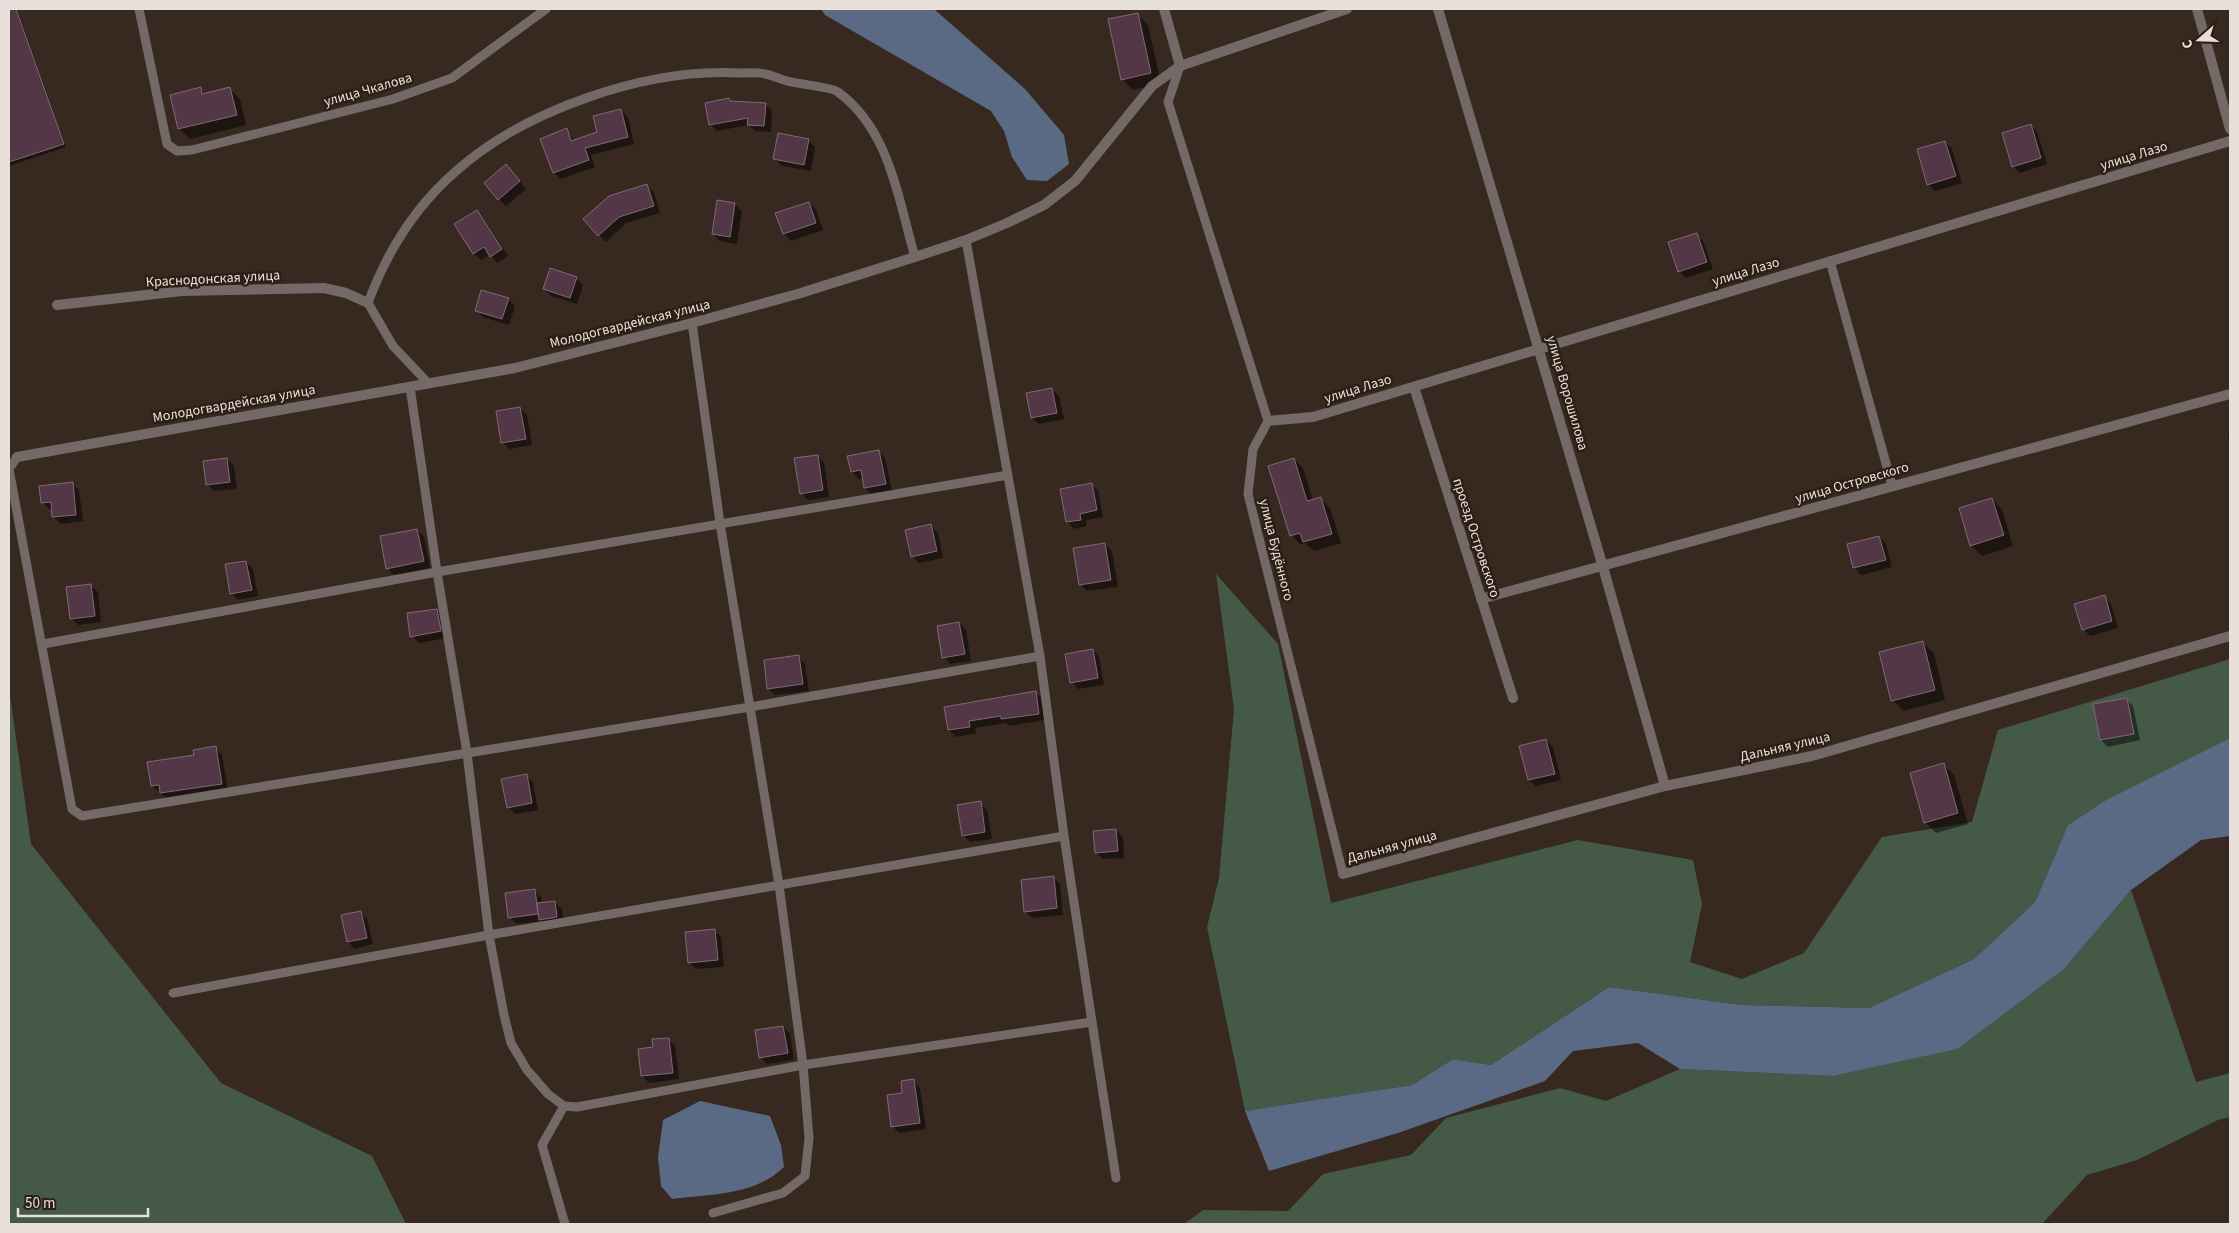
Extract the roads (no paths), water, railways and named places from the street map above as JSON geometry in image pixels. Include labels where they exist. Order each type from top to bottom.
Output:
[{"type":"street","points":[[1164,9],[1180,66]]},
{"type":"street","name":"Молодогвардейская улица","points":[[17,457],[515,368],[801,293],[966,240],[1044,206],[1075,181],[1152,86],[1180,66],[1347,9]]},
{"type":"street","name":"улица Ворошилова","points":[[1438,9],[1604,567],[1665,786]]},
{"type":"street","points":[[2197,9],[2230,129]]},
{"type":"street","name":"улица Лазо","points":[[1268,422],[1313,417],[2230,141]]},
{"type":"street","name":"Краснодонская улица","points":[[57,305],[182,291],[324,288],[346,293],[368,303]]},
{"type":"street","name":"проезд Островского","points":[[1414,387],[1513,698]]},
{"type":"street","name":"улица Островского","points":[[1481,599],[1604,567],[1892,485],[2230,394]]},
{"type":"street","name":"Дальняя улица","points":[[1343,874],[1665,786],[1812,756],[2230,636]]},
{"type":"lane","name":"улица Чкалова","points":[[139,9],[166,144],[177,151],[192,150],[393,99],[452,78],[546,9]]},
{"type":"lane","points":[[1180,66],[1168,102],[1268,422]]},
{"type":"lane","points":[[429,384],[393,346],[368,303],[388,256],[416,214],[455,172],[490,145],[534,120],[588,97],[647,82],[716,72],[765,74],[797,84],[836,90],[848,100],[870,125],[886,154],[915,257]]},
{"type":"lane","points":[[966,240],[1040,656],[1064,836],[1116,1178]]},
{"type":"lane","points":[[1830,261],[1892,485]]},
{"type":"lane","points":[[692,323],[720,523],[780,885],[803,1065],[809,1138],[805,1176],[783,1193],[712,1214]]},
{"type":"lane","points":[[410,387],[437,572],[467,753],[489,935],[511,1043],[527,1070],[548,1094],[564,1106],[577,1106],[803,1065],[1092,1022]]},
{"type":"lane","name":"улица Будённого","points":[[1268,422],[1252,449],[1248,494],[1343,874]]},
{"type":"lane","points":[[17,457],[9,469],[72,809],[82,816],[750,707],[1040,656]]},
{"type":"lane","points":[[42,644],[437,572],[1008,475]]},
{"type":"lane","points":[[173,993],[489,935],[1064,836]]},
{"type":"lane","points":[[564,1106],[542,1145],[564,1224]]},
{"type":"water","points":[[821,9],[934,9],[1025,89],[1064,135],[1069,164],[1047,181],[1027,180],[1012,157],[1004,131],[991,111],[825,15]]},
{"type":"water","points":[[2230,738],[2230,836],[2201,840],[2131,890],[2065,968],[1957,1049],[1832,1076],[1680,1069],[1638,1043],[1573,1051],[1545,1081],[1398,1133],[1269,1171],[1245,1111],[1412,1085],[1453,1059],[1491,1065],[1609,987],[1741,1005],[1869,1008],[1974,959],[2035,902],[2068,825],[2106,800]]},
{"type":"water","points":[[700,1101],[770,1116],[781,1145],[784,1167],[759,1184],[746,1189],[672,1199],[661,1186],[658,1157],[663,1120]]}]
